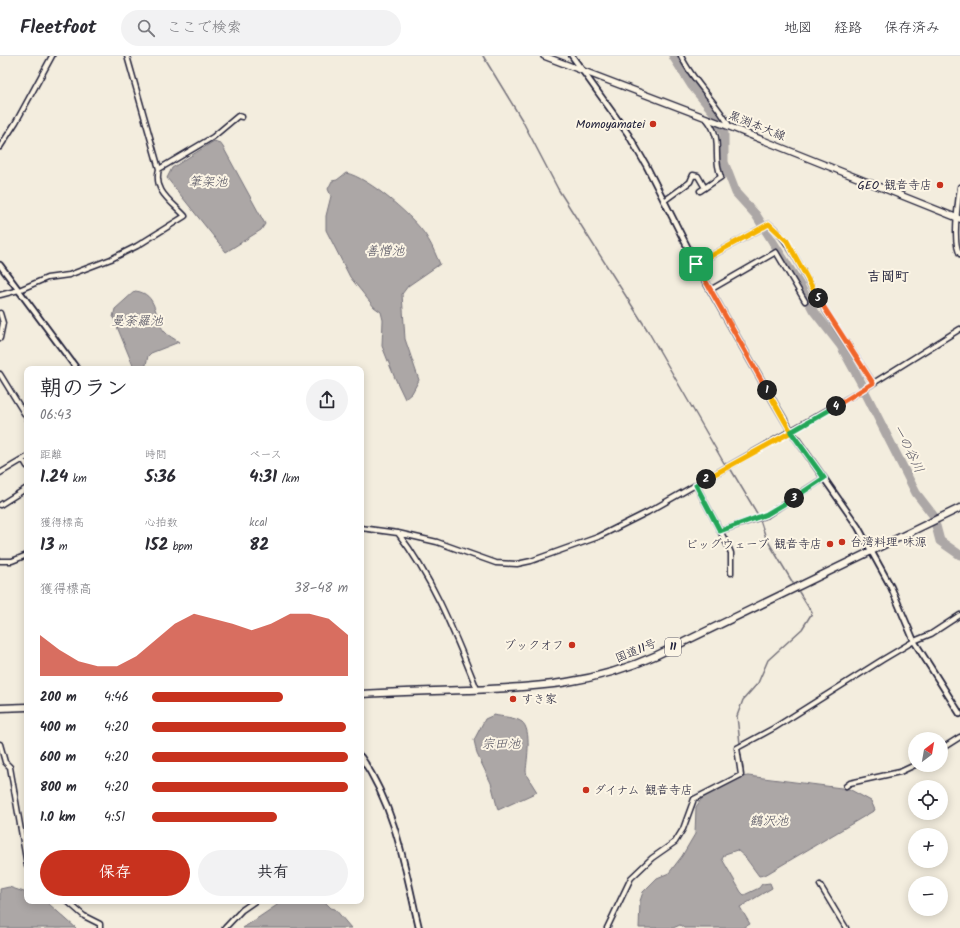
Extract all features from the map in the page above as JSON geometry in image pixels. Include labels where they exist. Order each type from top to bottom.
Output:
[{"type":"highway","name":"国道11号","points":[[364,694],[548,686],[589,679],[623,669],[668,650],[960,508]]},
{"type":"highway","points":[[0,708],[24,707]]},
{"type":"main road","name":"黒渕本大線","points":[[544,56],[730,127],[959,218]]},
{"type":"street","points":[[0,147],[16,122],[52,56]]},
{"type":"street","points":[[0,295],[19,290],[47,278],[69,275],[111,259],[137,246],[185,216],[159,188],[156,178],[159,169],[127,56]]},
{"type":"street","points":[[572,56],[628,134],[646,165],[710,290],[791,432],[858,527],[891,588],[914,641],[960,714]]},
{"type":"street","points":[[681,56],[687,68],[714,102],[730,127]]},
{"type":"street","points":[[159,169],[213,137],[238,116],[242,117]]},
{"type":"street","points":[[700,191],[720,177],[716,165],[718,142],[714,129],[706,118]]},
{"type":"street","points":[[664,201],[690,182],[693,175],[698,176],[705,188]]},
{"type":"street","points":[[960,187],[957,212],[959,218],[956,246],[960,254]]},
{"type":"street","points":[[696,264],[769,224],[787,241],[819,300],[873,383]]},
{"type":"street","points":[[710,290],[776,252],[805,301]]},
{"type":"street","points":[[0,265],[75,366]]},
{"type":"street","points":[[0,313],[3,323],[0,338]]},
{"type":"street","points":[[364,528],[398,533],[437,542],[496,563],[517,564],[531,561],[598,536],[648,512],[791,432],[960,329]]},
{"type":"street","points":[[0,374],[24,413]]},
{"type":"street","points":[[0,472],[24,459]]},
{"type":"street","points":[[720,531],[767,514],[824,478]]},
{"type":"street","points":[[696,485],[730,553],[731,573]]},
{"type":"street","points":[[0,505],[24,490]]},
{"type":"street","points":[[398,533],[427,575],[456,638],[477,689]]},
{"type":"street","points":[[0,561],[12,561],[24,556]]},
{"type":"street","points":[[607,928],[631,878],[652,858],[675,842],[683,829],[694,799],[741,775],[737,748],[914,641],[932,634],[960,616]]},
{"type":"street","points":[[948,745],[960,737]]},
{"type":"street","points":[[0,744],[5,762],[10,767],[24,848]]},
{"type":"street","points":[[364,762],[378,784],[394,822],[419,928]]},
{"type":"street","points":[[846,786],[850,783],[900,772],[908,768]]},
{"type":"street","points":[[820,885],[846,928]]},
{"type":"street","points":[[71,904],[84,916],[100,924],[100,928]]},
{"type":"street","points":[[225,928],[242,910],[251,904]]},
{"type":"water","name":"筆架池","points":[[214,141],[220,143],[223,147],[265,224],[261,230],[226,252],[167,178],[172,168]]},
{"type":"water","name":"善憎池","points":[[346,173],[367,182],[403,210],[414,221],[430,242],[440,264],[408,286],[402,294],[405,339],[419,380],[412,393],[405,399],[382,346],[383,320],[381,312],[374,307],[350,277],[326,230],[326,216],[331,196],[328,189],[332,181],[337,180]]},
{"type":"water","name":"曼荼羅池","points":[[135,291],[148,296],[152,301],[164,331],[179,342],[151,353],[148,356],[146,366],[133,366],[113,317],[115,309]]},
{"type":"water","name":"宗田池","points":[[494,715],[516,719],[522,722],[525,726],[528,738],[526,771],[527,776],[537,792],[498,810],[491,783],[477,754],[474,740],[485,719]]},
{"type":"water","name":"鶴沢池","points":[[748,776],[849,789],[871,801],[875,810],[765,875],[759,876],[745,857],[737,850],[725,854],[722,859],[744,895],[759,888],[762,884],[770,883],[772,888],[740,907],[750,924],[743,928],[684,928],[680,925],[673,928],[639,928],[640,901],[643,892],[657,878],[669,873],[682,856],[695,834],[696,807],[702,798],[741,777]]},
{"type":"water","points":[[9,887],[24,892],[24,904],[49,904],[76,928],[0,928],[0,889]]},
{"type":"water","points":[[279,904],[327,904],[331,908],[335,909],[351,928],[243,928]]},
{"type":"waterway","points":[[483,56],[522,120],[558,189],[648,331],[724,463],[727,464]]},
{"type":"waterway","name":"一の谷川","points":[[673,56],[692,86],[715,114],[724,133],[724,162],[736,193],[756,215],[801,287],[813,310],[841,346],[863,386]]},
{"type":"waterway","name":"一の谷川","points":[[865,392],[916,493],[933,515]]},
{"type":"waterway","points":[[730,468],[758,515]]},
{"type":"waterway","points":[[760,520],[766,538],[793,583]]},
{"type":"waterway","name":"一の谷川","points":[[936,526],[940,541],[960,555]]},
{"type":"waterway","points":[[740,744],[737,716],[743,700],[758,683],[768,660],[802,629],[812,613],[799,592]]},
{"type":"waterway","points":[[740,749],[743,769]]},
{"type":"place","name":"Momoyamatei","points":[[653,124]]},
{"type":"place","name":"GEO 観音寺店","points":[[940,185]]},
{"type":"place","name":"台湾料理 味源","points":[[842,542]]},
{"type":"place","name":"ビッグウェーブ 観音寺店","points":[[830,544]]},
{"type":"place","name":"ブックオフ","points":[[572,645]]},
{"type":"place","name":"すき家","points":[[513,699]]},
{"type":"place","name":"ダイナム 観音寺店","points":[[586,790]]},
{"type":"district","name":"吉岡町","points":[[888,277]]},
{"type":"route","points":[[696,264],[769,224],[787,241],[798,264],[819,300],[873,383],[791,432],[824,478],[779,508],[740,525],[720,531],[696,485],[791,432],[696,264]]}]
